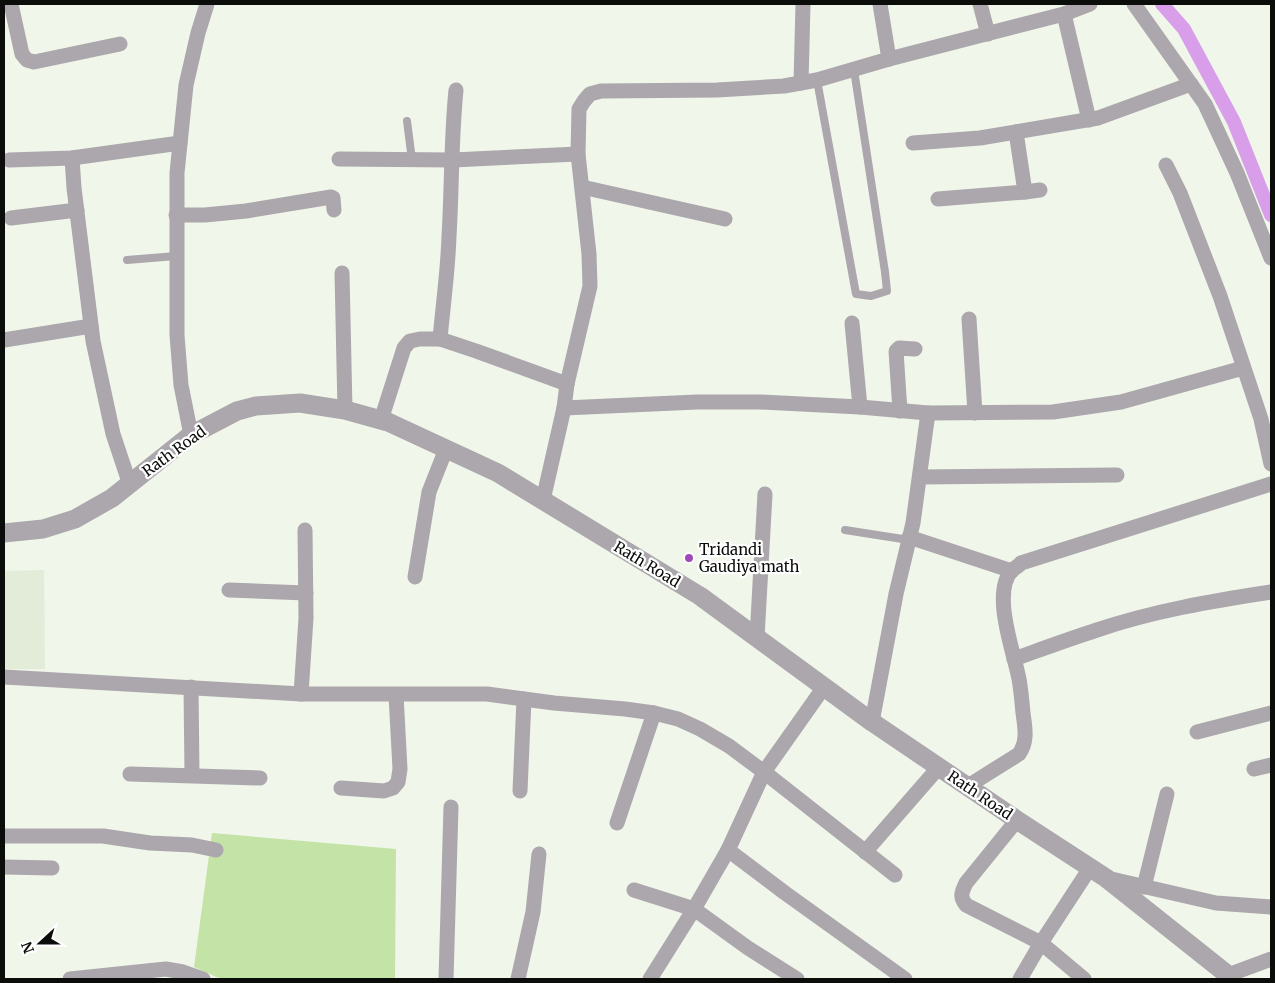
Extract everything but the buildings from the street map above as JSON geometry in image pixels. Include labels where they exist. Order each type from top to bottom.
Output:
[{"type":"street","points":[[11,4],[22,54],[27,60],[34,62],[120,44]]},
{"type":"street","points":[[191,435],[181,385],[177,335],[176,215],[180,143],[186,85],[207,4]]},
{"type":"street","points":[[801,83],[803,4]]},
{"type":"street","points":[[880,4],[889,59]]},
{"type":"street","points":[[980,4],[988,34]]},
{"type":"street","points":[[543,500],[564,408],[566,384],[590,286],[589,254],[578,154],[579,109],[590,94],[601,91],[717,90],[784,86],[801,83],[1064,14],[1090,4]]},
{"type":"street","points":[[1134,4],[1205,104],[1237,173],[1271,258]]},
{"type":"street","points":[[1064,14],[1089,120]]},
{"type":"street","points":[[913,143],[980,138],[1089,120],[1191,84]]},
{"type":"street","points":[[440,339],[449,239],[453,160],[452,135],[456,90]]},
{"type":"street","points":[[1016,132],[1025,192]]},
{"type":"street","points":[[9,160],[72,158],[180,143]]},
{"type":"street","points":[[339,159],[453,160],[578,154]]},
{"type":"street","points":[[72,158],[92,326],[113,434],[130,485]]},
{"type":"street","points":[[1166,165],[1180,193],[1216,287],[1261,419],[1271,464]]},
{"type":"street","points":[[582,187],[725,219]]},
{"type":"street","points":[[938,199],[1040,190]]},
{"type":"street","points":[[176,215],[204,215],[246,211],[331,197],[333,198],[334,210]]},
{"type":"street","points":[[12,218],[77,210]]},
{"type":"street","points":[[342,273],[345,410]]},
{"type":"street","points":[[969,319],[975,413]]},
{"type":"street","points":[[852,323],[860,407]]},
{"type":"street","points":[[4,340],[92,326]]},
{"type":"street","points":[[381,420],[404,348],[410,341],[420,339],[440,339],[566,384]]},
{"type":"street","points":[[900,410],[896,351],[899,348],[915,349]]},
{"type":"street","points":[[564,408],[760,402],[860,407],[928,413],[1053,412],[1121,402],[1243,368]]},
{"type":"street","name":"Rath Road","points":[[4,533],[43,529],[75,519],[112,498],[130,485],[191,435],[237,411],[256,406],[300,403],[345,410],[381,420],[498,473],[700,596],[872,722],[1098,873],[1231,977]]},
{"type":"street","points":[[872,722],[896,594],[909,538],[920,477],[928,413]]},
{"type":"street","points":[[414,578],[429,492],[446,449]]},
{"type":"street","points":[[920,477],[1117,476]]},
{"type":"street","points":[[968,786],[1019,754],[1024,747],[1026,735],[1019,679],[1007,632],[1004,609],[1006,582],[1012,571],[1022,563],[1271,484]]},
{"type":"street","points":[[757,638],[765,494]]},
{"type":"street","points":[[301,694],[306,593],[305,530]]},
{"type":"street","points":[[909,538],[1012,571]]},
{"type":"street","points":[[229,590],[306,593]]},
{"type":"street","points":[[1014,659],[1098,629],[1150,615],[1220,600],[1271,592]]},
{"type":"street","points":[[4,677],[301,694],[488,694],[654,713],[678,719],[729,746],[894,875]]},
{"type":"street","points":[[650,979],[728,850],[764,772],[824,686]]},
{"type":"street","points":[[191,687],[192,774]]},
{"type":"street","points":[[341,788],[384,791],[393,788],[398,782],[400,769],[396,695]]},
{"type":"street","points":[[520,791],[524,699]]},
{"type":"street","points":[[1197,732],[1271,712]]},
{"type":"street","points":[[617,823],[654,713]]},
{"type":"street","points":[[1254,770],[1271,765]]},
{"type":"street","points":[[865,852],[939,767]]},
{"type":"street","points":[[130,774],[192,774],[260,778]]},
{"type":"street","points":[[1144,887],[1168,794]]},
{"type":"street","points":[[446,979],[451,807]]},
{"type":"street","points":[[1017,820],[966,883],[961,894],[962,899],[966,905],[1042,943],[1084,979]]},
{"type":"street","points":[[4,836],[103,836],[192,845],[216,850]]},
{"type":"street","points":[[728,850],[905,979]]},
{"type":"street","points":[[518,979],[533,912],[539,854]]},
{"type":"street","points":[[4,867],[52,868]]},
{"type":"street","points":[[1020,979],[1042,943],[1098,873],[1144,887],[1216,903],[1271,907]]},
{"type":"street","points":[[634,890],[694,909],[748,948],[797,979]]},
{"type":"street","points":[[1231,977],[1271,959]]},
{"type":"street","points":[[70,979],[182,972],[202,979]]},
{"type":"lane","points":[[817,80],[856,294],[871,296],[887,291],[854,70]]},
{"type":"lane","points":[[407,121],[412,160]]},
{"type":"lane","points":[[127,260],[176,256]]},
{"type":"lane","points":[[845,530],[909,538]]},
{"type":"shaded area","points":[[44,570],[45,669],[4,669],[4,571]]},
{"type":"green space","points":[[212,833],[396,849],[395,979],[221,979],[194,967]]},
{"type":"waterway","points":[[1162,4],[1184,29],[1234,122],[1271,215]]},
{"type":"place","name":"Tridandi Gaudiya math","points":[[689,558]]}]
